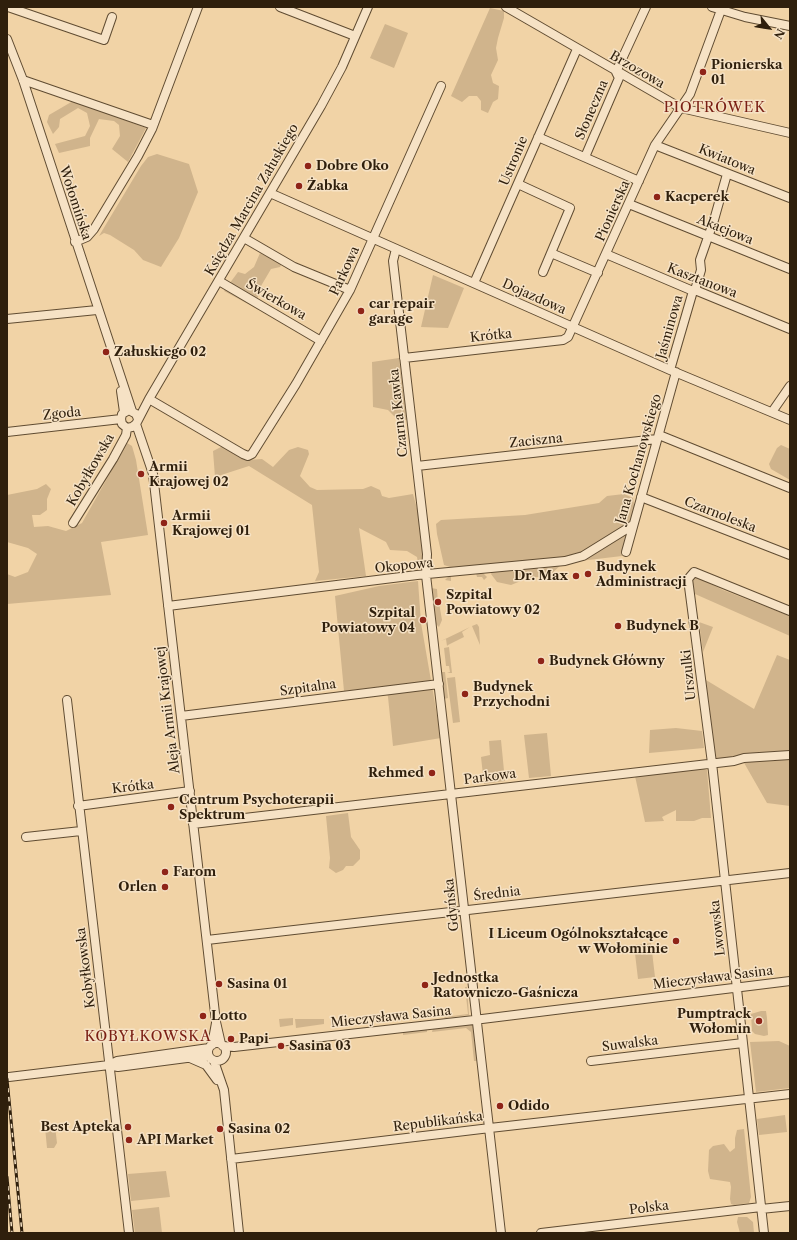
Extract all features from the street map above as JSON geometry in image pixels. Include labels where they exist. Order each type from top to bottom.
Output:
[{"type":"street","points":[[8,7],[23,10],[104,40],[112,17]]},
{"type":"street","points":[[75,242],[87,237],[94,229],[138,156],[153,125],[198,7]]},
{"type":"street","name":"Księdza Marcina Załuskiego","points":[[130,419],[149,400],[270,193],[342,67],[368,7]]},
{"type":"street","name":"Brzozowa","points":[[506,7],[616,72],[681,108],[790,133]]},
{"type":"street","name":"Słoneczna","points":[[585,157],[619,78],[616,72],[646,7]]},
{"type":"street","points":[[712,7],[790,26]]},
{"type":"street","points":[[283,8],[355,36]]},
{"type":"street","name":"Pionierska","points":[[574,327],[655,145],[690,94],[724,10]]},
{"type":"street","name":"Wołomińska","points":[[7,39],[22,80],[118,374],[130,419]]},
{"type":"street","name":"Ustronie","points":[[474,283],[577,49]]},
{"type":"street","points":[[22,80],[153,125]]},
{"type":"street","name":"Parkowa","points":[[149,400],[243,454],[250,455],[254,451],[296,384],[350,290],[441,86]]},
{"type":"street","points":[[538,137],[639,181]]},
{"type":"street","name":"Kwiatowa","points":[[655,145],[790,198]]},
{"type":"street","name":"Jaśminowa","points":[[673,371],[701,270],[700,260],[714,220],[727,174]]},
{"type":"street","points":[[518,184],[570,208],[543,272]]},
{"type":"street","name":"Dojazdowa","points":[[270,193],[673,371],[790,420]]},
{"type":"street","name":"Akacjowa","points":[[629,204],[790,269]]},
{"type":"street","points":[[244,238],[294,267],[350,290]]},
{"type":"street","name":"Czarna Kawka","points":[[396,249],[393,261],[427,554],[426,575]]},
{"type":"street","points":[[551,253],[598,273]]},
{"type":"street","name":"Kasztanowa","points":[[606,254],[694,291],[790,328]]},
{"type":"street","name":"Świerkowa","points":[[219,281],[321,341]]},
{"type":"street","points":[[7,319],[97,310]]},
{"type":"street","name":"Krótka","points":[[404,358],[563,340],[568,337],[574,327]]},
{"type":"street","name":"Jana Kochanowskiego","points":[[626,552],[658,437],[673,371]]},
{"type":"street","points":[[772,412],[790,386]]},
{"type":"street","name":"Zgoda","points":[[7,432],[130,419]]},
{"type":"street","name":"Aleja Armii Krajowej","points":[[130,419],[153,474],[232,1159],[239,1233]]},
{"type":"street","name":"Kobyłkowska","points":[[73,523],[113,459],[126,435],[130,419]]},
{"type":"street","name":"Zaciszna","points":[[416,466],[658,437],[790,488]]},
{"type":"street","name":"Czarnoleska","points":[[641,497],[790,555]]},
{"type":"street","name":"Okopowa","points":[[168,606],[426,575],[571,560],[588,553],[633,525]]},
{"type":"street","name":"Urszulki","points":[[712,763],[688,579],[690,574],[694,572],[790,611]]},
{"type":"street","name":"Gdyńska","points":[[426,575],[501,1233]]},
{"type":"street","name":"Szpitalna","points":[[180,716],[438,684]]},
{"type":"street","name":"Kobyłkowska","points":[[67,700],[78,806],[129,1233]]},
{"type":"street","name":"Parkowa","points":[[193,824],[734,761],[744,758],[790,755]]},
{"type":"street","name":"Lwowska","points":[[712,763],[764,1233]]},
{"type":"street","name":"Krótka","points":[[78,806],[190,791]]},
{"type":"street","points":[[26,837],[82,831]]},
{"type":"street","name":"Średnia","points":[[207,940],[790,873]]},
{"type":"street","name":"Mieczysława Sasina","points":[[9,1077],[109,1065],[120,1060],[477,1020],[790,981]]},
{"type":"street","name":"Suwalska","points":[[591,1061],[743,1043]]},
{"type":"street","points":[[211,1059],[219,1049]]},
{"type":"street","name":"Mieczysława Sasina","points":[[109,1065],[118,1067],[202,1056],[211,1059],[219,1049]]},
{"type":"street","points":[[187,1058],[202,1062],[209,1067],[223,1087]]},
{"type":"street","name":"Aleja Armii Krajowej","points":[[211,1059],[223,1087]]},
{"type":"street","name":"Republikańska","points":[[232,1159],[790,1094]]},
{"type":"street","name":"Polska","points":[[540,1233],[790,1206]]},
{"type":"shaded area","points":[[490,8],[504,11],[504,18],[496,48],[498,60],[491,75],[493,83],[499,86],[498,99],[493,102],[488,113],[481,110],[481,101],[477,96],[469,96],[462,102],[451,96]]},
{"type":"shaded area","points":[[385,24],[408,33],[394,68],[370,58]]},
{"type":"shaded area","points":[[73,101],[146,128],[128,162],[112,149],[120,136],[119,125],[114,121],[99,119],[90,138],[90,146],[59,153],[55,144],[85,136],[90,126],[87,113],[78,108],[60,119],[59,127],[53,134],[47,122],[49,115]]},
{"type":"shaded area","points":[[157,154],[189,164],[198,192],[179,238],[161,267],[143,260],[134,250],[110,235],[104,233],[99,236],[141,166],[148,157]]},
{"type":"shaded area","points":[[260,253],[282,264],[280,267],[271,269],[261,286],[255,307],[261,311],[224,291],[238,272],[245,274],[254,267]]},
{"type":"shaded area","points":[[433,275],[464,288],[448,328],[421,327]]},
{"type":"shaded area","points":[[399,358],[407,420],[396,418],[388,410],[373,407],[372,362]]},
{"type":"shaded area","points":[[127,443],[132,446],[136,460],[148,535],[101,542],[111,595],[7,604],[7,574],[15,577],[28,572],[37,554],[28,548],[7,542],[7,495],[37,489],[46,484],[51,489],[47,499],[47,510],[40,515],[32,515],[34,527],[48,526],[66,531],[82,523]]},
{"type":"shaded area","points":[[781,445],[790,449],[790,480],[771,469],[769,464],[777,448]]},
{"type":"shaded area","points":[[223,446],[246,460],[262,459],[273,467],[289,450],[298,447],[308,450],[309,454],[300,476],[310,487],[317,490],[363,489],[371,486],[380,490],[382,496],[389,498],[413,494],[419,516],[423,563],[419,569],[417,557],[407,551],[390,550],[386,542],[359,528],[366,576],[315,581],[319,572],[312,505],[249,466],[215,477],[213,451]]},
{"type":"shaded area","points":[[624,494],[633,498],[635,510],[622,556],[563,563],[549,576],[528,578],[511,585],[497,582],[491,574],[492,572],[513,570],[509,564],[450,567],[444,565],[436,524],[441,520],[525,515],[599,503],[607,496]]},
{"type":"shaded area","points":[[482,572],[487,577],[484,580],[482,577],[477,577],[476,573],[451,576],[451,581],[445,580],[449,576]]},
{"type":"shaded area","points":[[695,576],[723,590],[790,616],[790,636],[695,594],[690,579]]},
{"type":"shaded area","points":[[418,581],[421,623],[441,738],[393,746],[388,697],[385,686],[344,691],[335,596],[379,586]]},
{"type":"shaded area","points":[[431,588],[437,589],[438,603],[442,620],[439,627],[435,623]]},
{"type":"shaded area","points":[[699,622],[713,627],[703,652]]},
{"type":"shaded area","points":[[477,624],[479,627],[480,645],[472,626]]},
{"type":"shaded area","points":[[470,627],[462,632],[464,637],[447,646],[446,639],[441,641]]},
{"type":"shaded area","points":[[449,647],[452,673],[447,673],[450,672],[449,666],[446,666],[444,648]]},
{"type":"shaded area","points":[[777,655],[790,660],[790,806],[767,803],[743,761],[715,758],[706,680],[754,709]]},
{"type":"shaded area","points":[[441,672],[445,672],[448,698],[444,699]]},
{"type":"shaded area","points":[[455,677],[460,722],[453,723],[447,678]]},
{"type":"shaded area","points":[[676,728],[702,731],[704,748],[649,753],[650,730]]},
{"type":"shaded area","points":[[547,733],[551,776],[529,778],[524,735]]},
{"type":"shaded area","points":[[501,740],[505,781],[484,784],[481,757],[490,755],[489,741]]},
{"type":"shaded area","points":[[701,768],[707,770],[711,818],[702,818],[694,821],[676,821],[676,810],[662,817],[664,821],[645,822],[635,776]]},
{"type":"shaded area","points":[[348,813],[351,837],[360,850],[360,859],[353,866],[346,866],[343,870],[336,873],[329,868],[330,858],[326,816]]},
{"type":"shaded area","points":[[651,943],[655,977],[638,979],[634,945]]},
{"type":"shaded area","points":[[465,987],[467,987],[469,1015],[445,1018],[444,1017],[468,1014]]},
{"type":"shaded area","name":"Pumptrack Wołomin","points":[[766,1011],[767,1018],[768,1035],[764,1036],[755,1034],[752,1031],[751,1014]]},
{"type":"shaded area","points":[[293,1018],[293,1025],[280,1027],[279,1019]]},
{"type":"shaded area","points":[[295,1019],[324,1019],[324,1024],[296,1028]]},
{"type":"shaded area","points":[[470,1024],[474,1027],[479,1061],[474,1061],[471,1032],[466,1028],[432,1032],[433,1028]]},
{"type":"shaded area","points":[[427,1029],[427,1032],[403,1035],[403,1032]]},
{"type":"shaded area","points":[[779,1041],[790,1046],[790,1088],[756,1092],[750,1042]]},
{"type":"shaded area","points":[[785,1115],[787,1132],[759,1135],[757,1119]]},
{"type":"shaded area","points":[[55,1126],[57,1143],[54,1148],[47,1148],[45,1127]]},
{"type":"shaded area","points":[[744,1129],[751,1197],[749,1203],[734,1205],[731,1204],[730,1199],[730,1182],[710,1179],[708,1171],[709,1150],[713,1146],[724,1144],[730,1152],[735,1148],[737,1130]]},
{"type":"shaded area","points":[[166,1171],[170,1197],[131,1201],[128,1174]]},
{"type":"shaded area","points":[[159,1207],[162,1233],[135,1233],[132,1210]]},
{"type":"shaded area","points":[[738,1217],[747,1217],[753,1222],[754,1233],[740,1233],[737,1222]]},
{"type":"railway","points":[[7,1079],[22,1233]]},
{"type":"railway","points":[[7,1177],[12,1233]]},
{"type":"place","name":"Pionierska 01","points":[[703,72]]},
{"type":"place","name":"Dobre Oko","points":[[308,166]]},
{"type":"place","name":"Żabka","points":[[299,186]]},
{"type":"place","name":"Kacperek","points":[[657,197]]},
{"type":"place","name":"car repair garage","points":[[361,311]]},
{"type":"place","name":"Załuskiego 02","points":[[106,352]]},
{"type":"place","name":"Armii Krajowej 02","points":[[141,474]]},
{"type":"place","name":"Armii Krajowej 01","points":[[164,523]]},
{"type":"place","name":"Budynek Administracji","points":[[588,574]]},
{"type":"place","name":"Dr. Max","points":[[576,576]]},
{"type":"place","name":"Szpital Powiatowy 02","points":[[438,602]]},
{"type":"place","name":"Szpital Powiatowy 04","points":[[423,620]]},
{"type":"place","name":"Budynek B","points":[[618,626]]},
{"type":"place","name":"Budynek Główny","points":[[541,661]]},
{"type":"place","name":"Budynek Przychodni","points":[[465,694]]},
{"type":"place","name":"Rehmed","points":[[432,773]]},
{"type":"place","name":"Centrum Psychoterapii Spektrum","points":[[171,807]]},
{"type":"place","name":"Farom","points":[[165,872]]},
{"type":"place","name":"Orlen","points":[[165,887]]},
{"type":"place","name":"I Liceum Ogólnokształcące w Wołominie","points":[[676,941]]},
{"type":"place","name":"Sasina 01","points":[[219,984]]},
{"type":"place","name":"Jednostka Ratowniczo-Gaśnicza","points":[[425,985]]},
{"type":"place","name":"Lotto","points":[[203,1016]]},
{"type":"place","name":"Pumptrack Wołomin","points":[[759,1021]]},
{"type":"place","name":"Papi","points":[[231,1039]]},
{"type":"place","name":"Sasina 03","points":[[281,1046]]},
{"type":"place","name":"Odido","points":[[500,1106]]},
{"type":"place","name":"Best Apteka","points":[[128,1127]]},
{"type":"place","name":"Sasina 02","points":[[220,1129]]},
{"type":"place","name":"API Market","points":[[129,1140]]},
{"type":"district","name":"PIOTRÓWEK","points":[[715,108]]},
{"type":"district","name":"KOBYŁKOWSKA","points":[[148,1037]]}]
